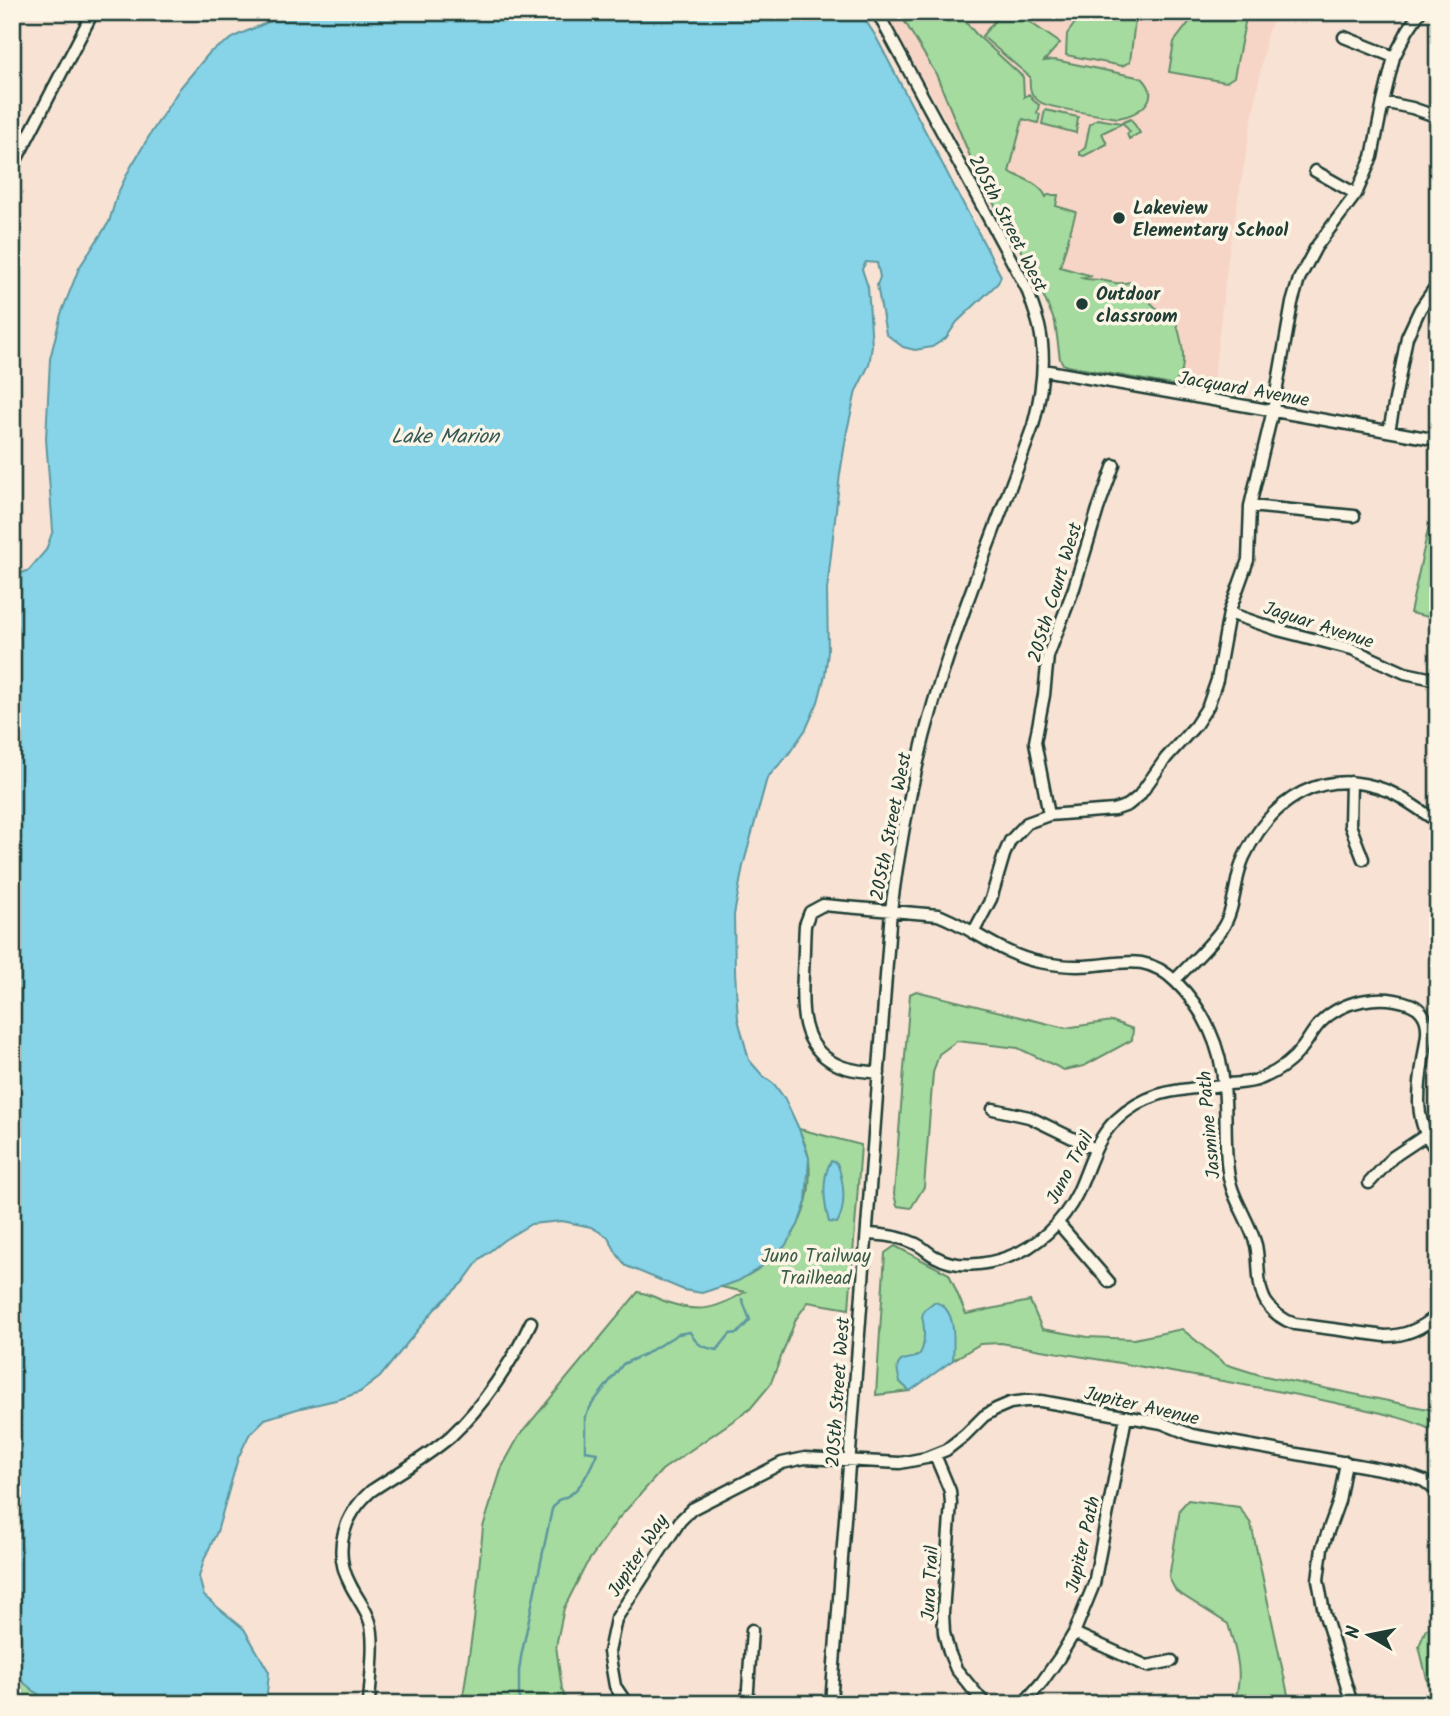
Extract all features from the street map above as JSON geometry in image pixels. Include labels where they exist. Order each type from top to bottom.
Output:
[{"type":"street","points":[[14,162],[91,15],[78,12]]},
{"type":"street","name":"205th Street West","points":[[831,1704],[891,910],[901,845],[934,701],[1033,426],[1044,370],[1040,328],[1027,289],[877,12]]},
{"type":"street","points":[[973,933],[991,899],[1010,841],[1027,824],[1049,815],[1114,810],[1128,805],[1139,796],[1208,706],[1217,680],[1229,613],[1248,561],[1250,506],[1273,410],[1292,303],[1299,279],[1315,247],[1356,194],[1372,157],[1394,57],[1420,12]]},
{"type":"street","points":[[1344,37],[1394,57]]},
{"type":"street","points":[[1383,102],[1438,117]]},
{"type":"street","points":[[1315,170],[1356,194]]},
{"type":"street","points":[[1389,431],[1407,337],[1420,309],[1437,284]]},
{"type":"street","name":"Jacquard Avenue","points":[[1044,370],[1438,440]]},
{"type":"street","name":"205th Court West","points":[[1049,815],[1035,742],[1048,656],[1074,589],[1114,465]]},
{"type":"street","points":[[1250,506],[1353,516]]},
{"type":"street","name":"Jaguar Avenue","points":[[1229,613],[1278,630],[1352,649],[1405,673],[1438,680]]},
{"type":"street","points":[[1175,981],[1223,928],[1244,858],[1269,818],[1286,802],[1306,790],[1327,784],[1351,782],[1391,792],[1438,822]]},
{"type":"street","points":[[1351,782],[1350,825],[1363,859]]},
{"type":"street","name":"Jasmine Path","points":[[879,1073],[853,1070],[836,1064],[820,1052],[808,1036],[801,1009],[805,925],[810,912],[822,905],[938,915],[1007,952],[1037,962],[1077,966],[1135,961],[1157,968],[1175,981],[1193,1001],[1209,1027],[1220,1056],[1229,1179],[1255,1243],[1262,1294],[1273,1311],[1295,1324],[1385,1336],[1413,1331],[1436,1319]]},
{"type":"street","name":"Juno Trail","points":[[867,1234],[902,1238],[949,1262],[976,1264],[1009,1257],[1040,1240],[1058,1223],[1076,1196],[1095,1149],[1114,1121],[1143,1100],[1172,1090],[1258,1080],[1285,1066],[1303,1047],[1321,1021],[1347,1005],[1372,999],[1405,1003],[1419,1010],[1427,1023],[1418,1104],[1426,1135]]},
{"type":"street","points":[[993,1109],[1029,1117],[1095,1149]]},
{"type":"street","points":[[1369,1183],[1394,1157],[1426,1135],[1438,1152]]},
{"type":"street","points":[[1058,1223],[1109,1282]]},
{"type":"street","points":[[369,1704],[371,1624],[345,1573],[342,1548],[346,1522],[352,1511],[371,1491],[434,1449],[463,1424],[513,1357],[531,1322]]},
{"type":"street","name":"Jupiter Avenue","points":[[850,1461],[918,1461],[956,1443],[984,1416],[996,1409],[1010,1403],[1041,1401],[1162,1423],[1192,1435],[1409,1474],[1438,1492]]},
{"type":"street","name":"Jupiter Path","points":[[1023,1704],[1059,1658],[1074,1633],[1091,1593],[1126,1417]]},
{"type":"street","name":"Jura Trail","points":[[935,1455],[950,1491],[951,1503],[943,1613],[946,1643],[956,1669],[985,1704]]},
{"type":"street","name":"Jupiter Way","points":[[627,1704],[615,1686],[609,1652],[616,1619],[680,1521],[692,1509],[782,1463],[805,1458],[850,1461]]},
{"type":"street","points":[[1346,1462],[1339,1502],[1322,1548],[1318,1580],[1324,1612],[1352,1704]]},
{"type":"street","points":[[747,1704],[752,1630]]},
{"type":"street","points":[[1074,1633],[1147,1666],[1172,1661]]},
{"type":"shaded area","name":"Lakeview Elementary School","points":[[884,12],[1277,12],[1267,33],[1228,257],[1212,393],[1063,364],[1058,358],[1055,322],[1032,270]]},
{"type":"green space","points":[[899,12],[957,12],[976,34],[1023,77],[1024,97],[1029,94],[1039,105],[1037,113],[1040,114],[1038,123],[1023,119],[1009,172],[1035,185],[1046,197],[1058,195],[1056,206],[1076,212],[1060,267],[1092,276],[1082,278],[1084,279],[1130,282],[1163,315],[1176,322],[1183,364],[1178,379],[1172,385],[1063,364],[1055,322],[1032,270],[979,178],[936,74]]},
{"type":"green space","points":[[1002,12],[1015,12],[1060,43],[1044,61],[1055,60],[1142,78],[1150,92],[1146,104],[1134,113],[1118,118],[1040,102],[1031,91],[1030,77],[982,36]]},
{"type":"green space","points":[[1083,12],[1136,12],[1130,62],[1122,66],[1066,55],[1067,34]]},
{"type":"green space","points":[[1229,12],[1246,18],[1234,77],[1226,82],[1169,72],[1174,42],[1194,16]]},
{"type":"green space","points":[[1045,110],[1078,117],[1076,133],[1042,124]]},
{"type":"green space","points":[[1097,119],[1121,123],[1131,119],[1140,133],[1129,139],[1127,134],[1130,132],[1123,123],[1102,133],[1107,144],[1084,156],[1080,155],[1085,148],[1090,124]]},
{"type":"green space","points":[[1438,483],[1438,619],[1410,613]]},
{"type":"green space","points":[[916,991],[1065,1028],[1112,1021],[1133,1029],[1132,1040],[1084,1066],[1064,1070],[1018,1048],[957,1041],[939,1054],[933,1073],[924,1187],[911,1208],[897,1206],[894,1194],[910,994]]},
{"type":"green space","name":"Juno Trailway Trailhead","points":[[799,1129],[861,1145],[849,1309],[808,1302],[796,1319],[770,1385],[750,1409],[662,1470],[618,1519],[586,1565],[564,1608],[556,1646],[562,1689],[567,1704],[462,1704],[474,1621],[483,1527],[502,1467],[519,1436],[638,1292],[696,1309],[724,1303],[745,1292],[721,1287],[760,1268],[775,1255],[789,1240],[806,1203],[809,1160]]},
{"type":"green space","points":[[895,1246],[949,1274],[966,1314],[1030,1301],[1042,1329],[1088,1337],[1134,1339],[1182,1329],[1225,1364],[1260,1375],[1438,1411],[1438,1434],[1401,1418],[1331,1402],[1001,1343],[980,1344],[953,1360],[952,1325],[924,1321],[924,1349],[910,1360],[900,1382],[910,1391],[876,1395],[885,1253]]},
{"type":"green space","points":[[1188,1500],[1239,1507],[1251,1524],[1290,1704],[1233,1704],[1239,1674],[1228,1624],[1176,1591],[1169,1578],[1180,1509]]},
{"type":"green space","points":[[1438,1626],[1438,1704],[1433,1704],[1419,1646],[1426,1629]]},
{"type":"green space","points":[[12,1667],[68,1704],[12,1704]]},
{"type":"water","name":"Lake Marion","points":[[292,12],[736,12],[753,18],[768,12],[860,12],[875,35],[1001,276],[998,283],[957,322],[946,338],[932,347],[915,350],[903,347],[886,334],[877,285],[880,277],[877,263],[866,262],[862,269],[868,287],[872,346],[869,365],[856,391],[840,474],[827,590],[828,652],[825,675],[818,702],[806,729],[788,755],[767,778],[743,866],[734,915],[738,1019],[749,1060],[785,1099],[809,1158],[806,1202],[798,1225],[785,1246],[761,1267],[738,1281],[702,1293],[684,1290],[626,1266],[608,1237],[591,1227],[562,1221],[531,1224],[504,1240],[480,1259],[463,1282],[434,1310],[380,1377],[360,1392],[265,1419],[249,1435],[238,1458],[217,1532],[199,1577],[204,1596],[244,1629],[269,1672],[266,1704],[50,1704],[23,1682],[12,1677],[12,576],[29,570],[46,550],[53,530],[46,439],[50,359],[61,314],[79,268],[109,222],[117,195],[129,170],[180,88],[210,52],[238,35]]},
{"type":"water","points":[[831,1161],[837,1163],[843,1185],[842,1209],[837,1223],[829,1222],[825,1199],[826,1175]]},
{"type":"water","points":[[934,1302],[947,1310],[950,1317],[953,1360],[910,1391],[900,1382],[897,1367],[901,1361],[914,1358],[921,1352],[924,1334],[922,1317],[924,1310]]},
{"type":"waterway","points":[[519,1704],[521,1657],[552,1509],[558,1500],[578,1488],[597,1453],[585,1451],[585,1417],[592,1404],[623,1364],[678,1334],[690,1332],[701,1345],[717,1350],[730,1334],[738,1333],[750,1320],[742,1299]]},
{"type":"place","name":"Lakeview Elementary School","points":[[1119,218]]},
{"type":"place","name":"Outdoor classroom","points":[[1082,304]]}]
